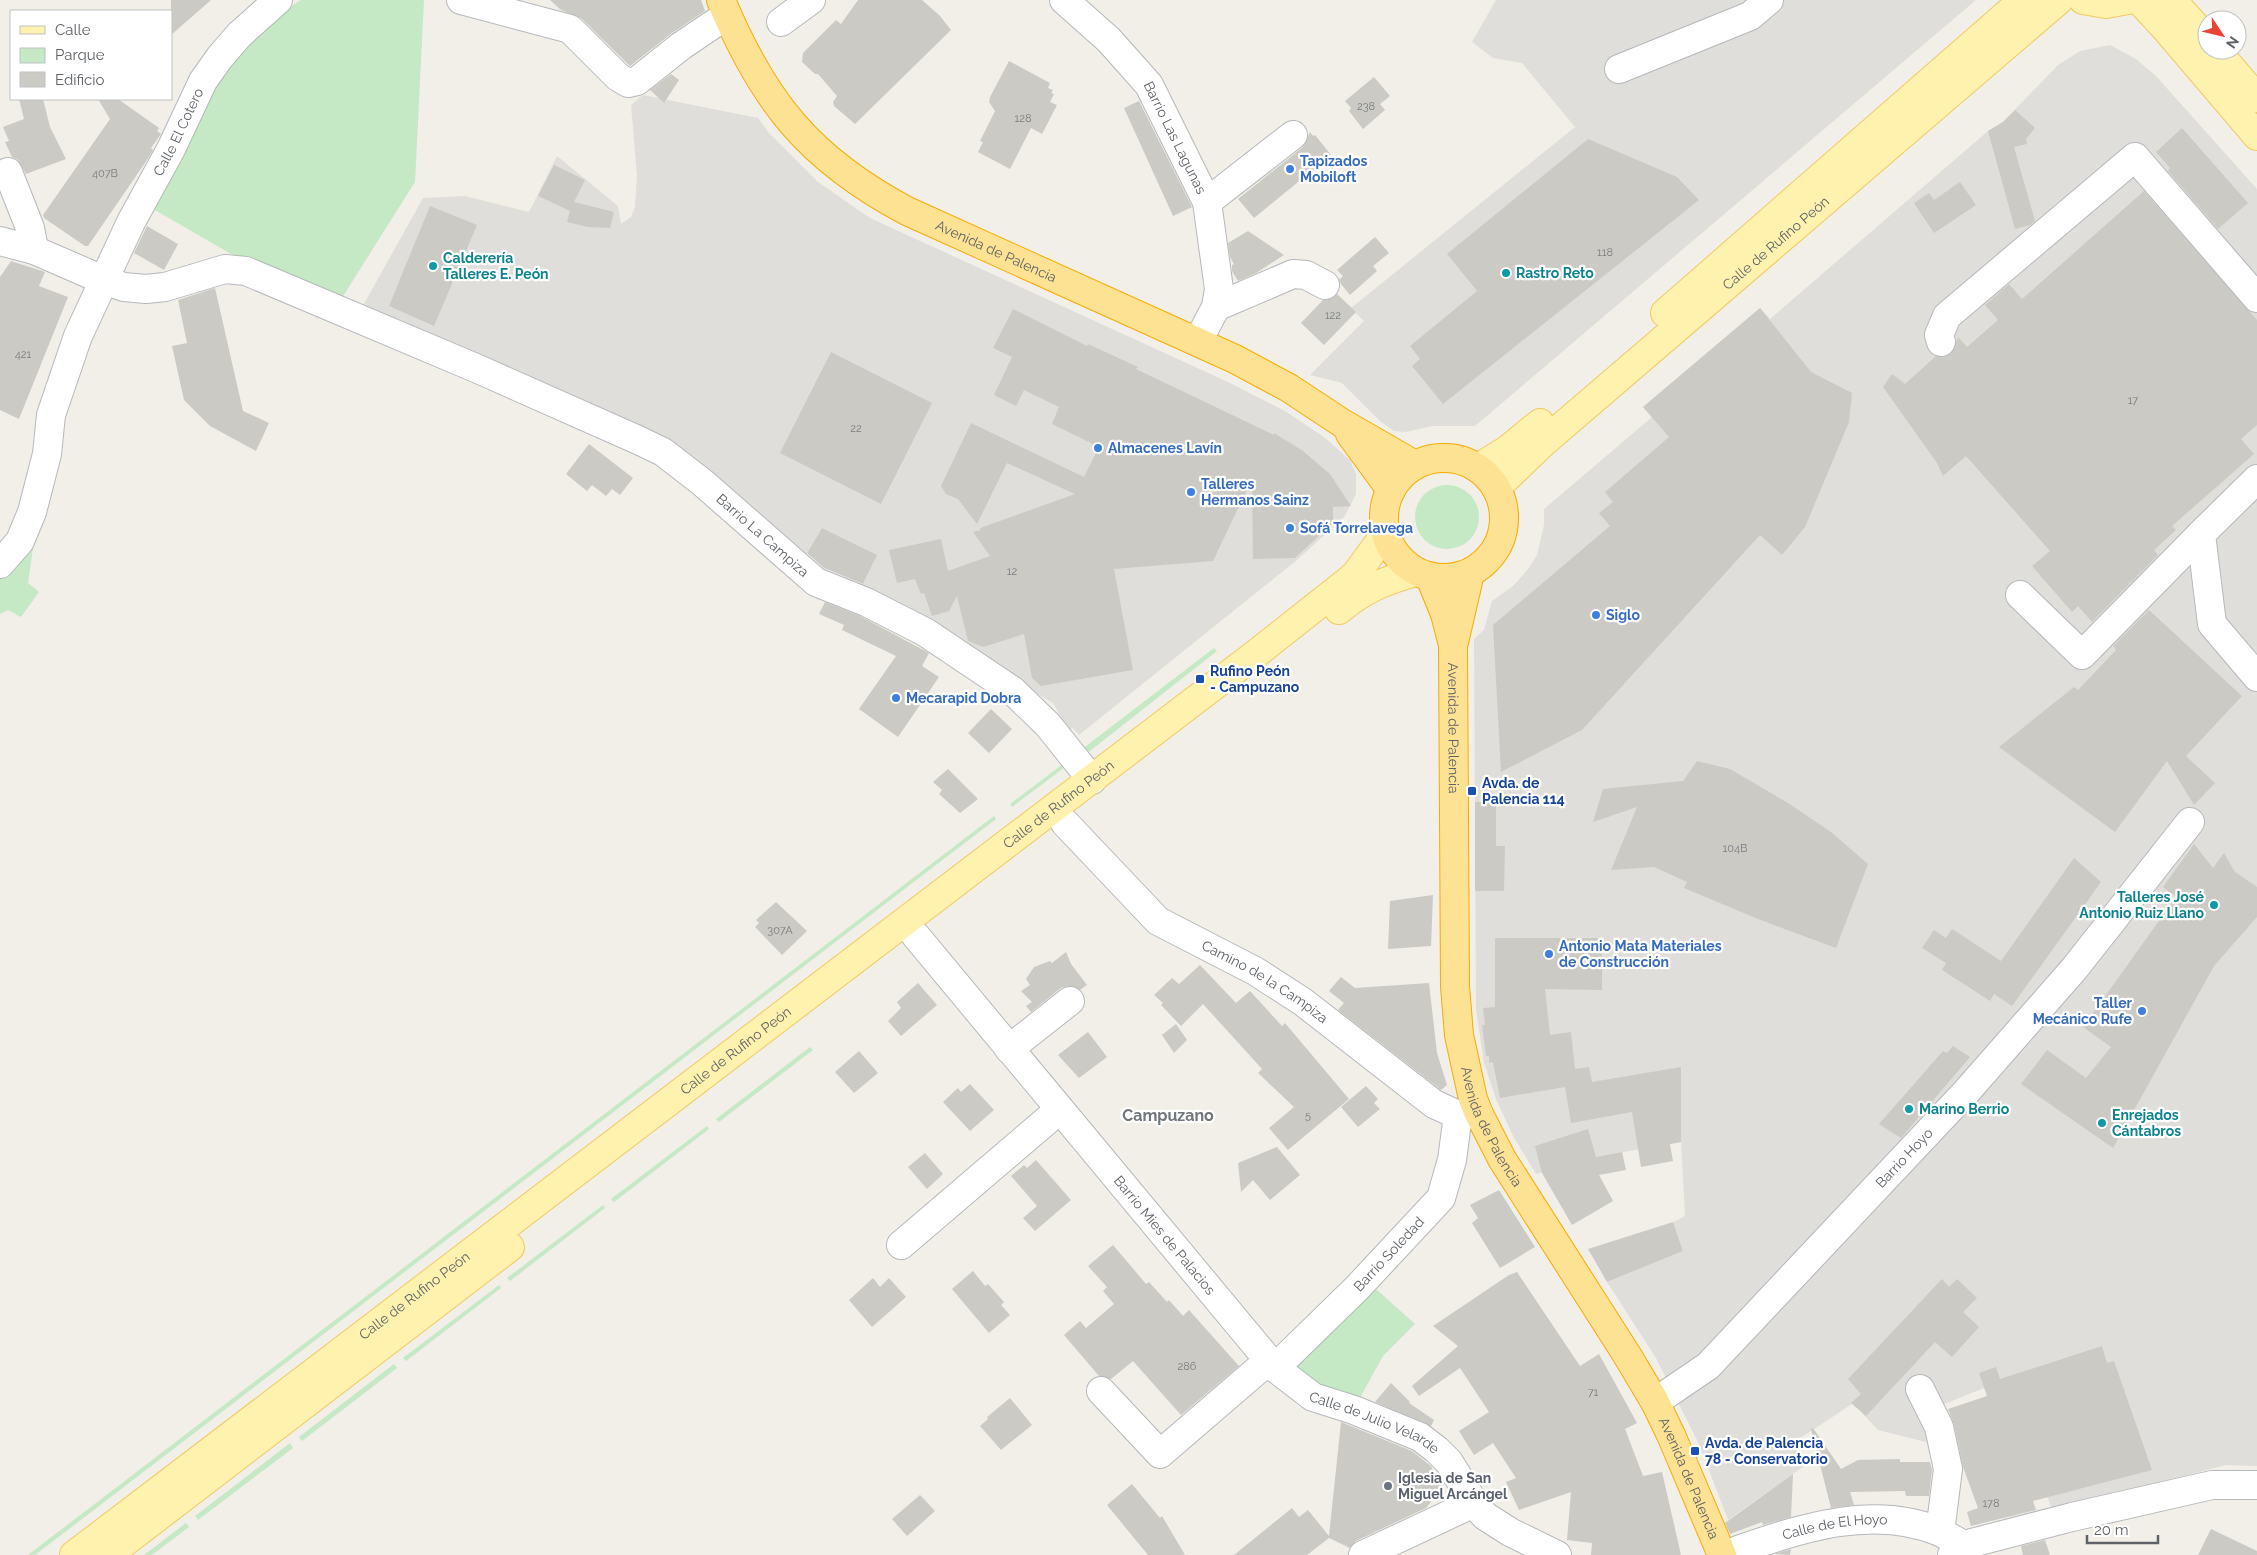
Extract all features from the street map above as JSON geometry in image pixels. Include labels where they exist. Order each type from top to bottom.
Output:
[{"type":"highway","name":"Avenida de Palencia","points":[[724,8],[750,63],[774,100],[811,145],[840,170],[873,193],[907,211],[1198,341],[1272,377],[1307,398],[1342,423],[1415,465]]},
{"type":"highway","name":"Avenida de Palencia","points":[[1342,423],[1390,490]]},
{"type":"highway","points":[[1447,458],[1463,461],[1478,468],[1496,488],[1504,506],[1504,526],[1498,545],[1487,561],[1470,573],[1451,579],[1423,575],[1397,556],[1385,534],[1383,519],[1385,504],[1390,490],[1401,476],[1415,465],[1431,459],[1447,458]]},
{"type":"highway","name":"Avenida de Palencia","points":[[1470,573],[1453,645],[1455,986],[1459,1035],[1473,1099],[1469,1115],[1502,1159],[1628,1355],[1655,1402],[1671,1435],[1722,1555]]},
{"type":"highway","name":"Avenida de Palencia","points":[[1423,575],[1445,614],[1453,645]]},
{"type":"main road","name":"Calle de Rufino Peón","points":[[1478,468],[1507,450],[1534,429],[2023,0]]},
{"type":"main road","name":"Calle de Rufino Peón","points":[[1496,488],[1545,440],[2059,0]]},
{"type":"main road","points":[[2083,0],[2106,4],[2128,0]]},
{"type":"main road","points":[[2139,0],[2257,136]]},
{"type":"main road","points":[[2172,0],[2197,29]]},
{"type":"main road","points":[[2225,60],[2257,98]]},
{"type":"main road","name":"Calle de Rufino Peón","points":[[74,1555],[1092,780],[1348,581],[1356,574],[1385,534]]},
{"type":"main road","name":"Calle de Rufino Peón","points":[[108,1555],[1065,823],[1358,593],[1388,580],[1423,575]]},
{"type":"street","name":"Calle El Cotero","points":[[0,564],[20,541],[32,512],[46,454],[50,415],[78,336],[130,222],[171,149],[204,81],[239,34],[278,0]]},
{"type":"street","points":[[461,0],[570,29],[618,77],[628,83],[637,81],[724,8]]},
{"type":"street","points":[[781,22],[810,0]]},
{"type":"street","name":"Barrio Las Lagunas","points":[[1064,0],[1109,40],[1149,85],[1207,202],[1219,288],[1216,307],[1198,341]]},
{"type":"street","points":[[1618,70],[1750,16],[1768,0]]},
{"type":"street","points":[[1207,202],[1293,135]]},
{"type":"street","points":[[1941,342],[1939,336],[1947,316],[2135,157],[2257,298]]},
{"type":"street","points":[[8,172],[30,228],[34,250]]},
{"type":"street","points":[[0,241],[34,250],[103,280]]},
{"type":"street","name":"Barrio La Campiza","points":[[103,280],[124,287],[146,289],[165,287],[225,269],[246,271],[403,336],[663,452],[703,483],[816,582],[866,602],[925,632],[1013,691],[1048,725],[1092,780]]},
{"type":"street","points":[[1216,307],[1293,274],[1306,275],[1325,285]]},
{"type":"street","points":[[2020,595],[2082,655],[2257,479]]},
{"type":"street","points":[[2201,534],[2212,624],[2257,677]]},
{"type":"street","name":"Barrio Hoyo","points":[[1655,1402],[1708,1366],[1967,1091],[2074,968],[2190,822]]},
{"type":"street","name":"Camino de la Campiza","points":[[1065,823],[1158,922],[1255,971],[1303,1002],[1434,1104],[1469,1115]]},
{"type":"street","name":"Barrio Mies de Palacios","points":[[916,936],[1271,1364]]},
{"type":"street","points":[[1009,1049],[1070,1001]]},
{"type":"street","points":[[901,1245],[1059,1110]]},
{"type":"street","name":"Barrio Soledad","points":[[1271,1364],[1357,1288],[1441,1198],[1452,1160],[1469,1115]]},
{"type":"street","points":[[1101,1391],[1160,1454],[1271,1364]]},
{"type":"street","name":"Calle de Julio Velarde","points":[[1271,1364],[1313,1397],[1362,1413],[1420,1437],[1449,1462],[1474,1503],[1485,1516],[1497,1524],[1521,1548],[1557,1555]]},
{"type":"street","points":[[1920,1389],[1939,1427],[1948,1469],[1952,1544],[2212,1485],[2257,1485]]},
{"type":"street","points":[[1363,1555],[1474,1503]]},
{"type":"street","name":"Calle de El Hoyo","points":[[1732,1555],[1744,1548],[1810,1527],[1874,1518],[1910,1523],[1952,1544]]},
{"type":"shaded area","name":"Rastro Reto","points":[[1496,0],[1976,0],[1475,426],[1433,426],[1405,432],[1394,431],[1381,422],[1342,383],[1310,375],[1364,321],[1351,308],[1575,127],[1522,63],[1493,58],[1472,42]]},
{"type":"shaded area","points":[[2110,45],[2136,59],[2156,76],[2257,189],[2257,1466],[2226,1465],[2052,1510],[2018,1408],[2002,1384],[1984,1388],[1942,1405],[1934,1444],[1878,1430],[1855,1402],[1793,1443],[1802,1458],[1804,1466],[1728,1520],[1699,1444],[1656,1358],[1607,1282],[1683,1251],[1673,1222],[1685,1216],[1681,1142],[1606,1155],[1536,1174],[1513,1136],[1496,1099],[1484,1063],[1476,1009],[1474,639],[1484,630],[1492,601],[1513,586],[1529,568],[1537,555],[1544,525],[1544,509],[1652,417],[1643,407],[1760,308],[1770,319],[1988,131],[2003,122],[2058,65],[2080,51]]},
{"type":"shaded area","name":"Almacenes Lavín","points":[[643,95],[758,118],[768,132],[818,182],[870,218],[1228,382],[1285,411],[1324,437],[1350,460],[1356,474],[1356,494],[1345,516],[1297,560],[1079,735],[1073,728],[1068,730],[1053,703],[859,593],[875,555],[822,528],[803,559],[664,441],[360,311],[423,198],[465,196],[529,212],[557,156],[618,206],[621,224],[631,217],[635,207],[637,176],[631,105]]},
{"type":"green space","points":[[301,0],[424,0],[415,182],[340,301],[238,258],[148,206],[210,87],[266,22]]},
{"type":"green space","points":[[1447,485],[1459,487],[1470,494],[1477,505],[1479,517],[1477,529],[1470,540],[1459,547],[1447,549],[1435,547],[1424,540],[1417,529],[1415,517],[1417,505],[1424,494],[1435,487]]},
{"type":"green space","points":[[33,548],[28,583],[39,592],[21,617],[8,610],[0,614],[0,576]]},
{"type":"green space","points":[[1214,648],[1217,651],[1081,758],[1077,753]]},
{"type":"green space","points":[[1063,764],[1065,767],[1012,807],[1010,804]]},
{"type":"green space","points":[[994,816],[996,819],[35,1555],[28,1555]]},
{"type":"green space","points":[[810,1047],[813,1050],[719,1122],[716,1119]]},
{"type":"green space","points":[[707,1126],[709,1129],[614,1202],[611,1199]]},
{"type":"green space","points":[[603,1205],[605,1208],[510,1281],[507,1278]]},
{"type":"green space","points":[[1367,1281],[1415,1324],[1383,1356],[1357,1403],[1296,1374],[1295,1358]]},
{"type":"green space","points":[[499,1285],[501,1288],[406,1361],[403,1358]]},
{"type":"green space","points":[[394,1364],[397,1368],[302,1441],[299,1437]]},
{"type":"green space","points":[[290,1443],[293,1448],[198,1520],[195,1516]]},
{"type":"green space","points":[[186,1523],[189,1527],[152,1555],[144,1555]]},
{"type":"building","points":[[171,0],[211,0],[172,34]]},
{"type":"building","points":[[550,0],[701,0],[705,11],[672,33],[630,66],[581,18],[561,10]]},
{"type":"building","points":[[858,0],[922,0],[940,16],[951,30],[855,124],[834,106],[833,102],[837,96],[818,74],[815,74],[802,62],[803,53],[836,20],[841,24]]},
{"type":"building","points":[[1009,61],[1050,83],[1048,88],[1053,90],[1051,93],[1054,94],[1050,102],[1057,105],[1042,134],[1031,128],[1010,169],[978,152],[983,142],[980,141],[995,111],[989,102],[990,97]]},
{"type":"building","points":[[671,74],[679,80],[664,103],[650,90]]},
{"type":"building","points":[[1374,77],[1390,96],[1380,104],[1385,110],[1363,129],[1349,111],[1351,108],[1345,101]]},
{"type":"building","points":[[19,100],[43,100],[50,127],[66,159],[26,174],[18,160],[12,157],[5,142],[9,141],[3,127],[24,119]]},
{"type":"building","points":[[99,100],[119,100],[159,128],[157,131],[161,134],[151,148],[153,150],[149,157],[88,246],[85,246],[44,218],[43,215],[110,119]]},
{"type":"building","points":[[1139,101],[1192,207],[1173,216],[1124,108]]},
{"type":"building","points":[[2015,110],[2035,128],[2026,139],[2027,144],[2014,147],[2035,221],[2030,225],[2015,229],[1988,131],[2003,122]]},
{"type":"building","points":[[2182,128],[2248,203],[2218,229],[2168,171],[2170,168],[2156,152]]},
{"type":"building","name":"Tapizados Mobiloft","points":[[1310,132],[1313,136],[1315,135],[1331,155],[1254,218],[1238,199],[1303,147]]},
{"type":"building","name":"Rastro Reto","points":[[1588,139],[1677,177],[1699,200],[1443,404],[1412,366],[1420,359],[1410,346],[1477,291],[1447,254]]},
{"type":"building","points":[[554,165],[585,180],[574,202],[614,212],[610,228],[588,227],[567,222],[570,211],[538,196]]},
{"type":"building","points":[[1960,182],[1976,205],[1934,233],[1914,203],[1929,193],[1934,200]]},
{"type":"building","points":[[2144,191],[2257,320],[2257,425],[2241,439],[2254,454],[2172,526],[2176,530],[2154,550],[2158,555],[2092,622],[2078,606],[2072,612],[2032,566],[2050,551],[1966,456],[1943,476],[1937,463],[1883,387],[1892,374],[1905,384],[1936,356],[1945,357],[1952,353],[1958,337],[1967,347],[1998,320],[1985,305],[2009,284],[2022,299]]},
{"type":"building","name":"Calderería Talleres E. Peón","points":[[430,206],[477,225],[434,326],[389,306]]},
{"type":"building","points":[[147,226],[178,244],[164,270],[134,253]]},
{"type":"building","points":[[1248,231],[1284,255],[1256,273],[1238,281],[1232,271],[1232,265],[1234,264],[1230,257],[1228,243]]},
{"type":"building","points":[[1375,237],[1389,253],[1373,266],[1377,271],[1350,295],[1341,284],[1339,280],[1343,276],[1337,270]]},
{"type":"building","points":[[11,261],[45,272],[39,286],[68,297],[19,419],[0,410],[0,277]]},
{"type":"building","points":[[215,288],[243,411],[269,423],[256,451],[210,426],[184,400],[172,346],[187,343],[178,300]]},
{"type":"building","points":[[1337,294],[1356,312],[1324,345],[1301,323],[1323,300],[1333,298]]},
{"type":"building","points":[[1760,308],[1811,372],[1852,393],[1849,422],[1805,527],[1782,555],[1760,535],[1582,730],[1501,772],[1493,625],[1610,526],[1599,513],[1613,502],[1605,492],[1669,437],[1643,407]]},
{"type":"building","points":[[1013,309],[1087,346],[1088,344],[1138,367],[1136,369],[1274,435],[1274,433],[1303,451],[1330,474],[1351,506],[1333,507],[1333,523],[1295,558],[1253,559],[1252,479],[1213,561],[1114,569],[1133,670],[1041,686],[1032,678],[1024,634],[983,647],[968,641],[957,596],[949,611],[932,616],[924,593],[921,594],[915,579],[897,583],[889,550],[941,539],[948,571],[990,556],[973,532],[1075,494],[1007,463],[977,524],[958,499],[946,494],[941,486],[971,423],[1084,477],[1099,447],[1052,424],[1059,407],[1024,390],[1016,406],[994,395],[1012,357],[993,348]]},
{"type":"building","points":[[831,352],[932,403],[881,504],[780,453]]},
{"type":"building","points":[[589,444],[633,478],[620,495],[612,489],[606,496],[592,485],[587,491],[566,474]]},
{"type":"building","points":[[822,528],[877,555],[863,584],[824,568],[807,553]]},
{"type":"building","points":[[825,602],[860,616],[929,653],[922,666],[939,677],[898,737],[859,709],[896,656],[842,630],[844,625],[819,614]]},
{"type":"building","points":[[2149,610],[2242,696],[2186,756],[2215,783],[2194,805],[2167,761],[2115,832],[1999,747],[2074,687],[2078,690],[2116,650],[2113,646]]},
{"type":"building","points":[[991,709],[1012,729],[989,753],[968,733]]},
{"type":"building","points":[[1697,761],[1730,769],[1788,803],[1831,832],[1868,864],[1836,948],[1758,919],[1684,888],[1687,882],[1654,867],[1611,870],[1637,807],[1593,822],[1603,789],[1683,781]]},
{"type":"building","points":[[948,769],[978,799],[960,813],[939,794],[942,790],[933,782]]},
{"type":"building","points":[[1475,802],[1496,802],[1496,846],[1505,846],[1504,891],[1475,891]]},
{"type":"building","points":[[2194,844],[2213,868],[2224,853],[2235,872],[2257,887],[2257,917],[2214,966],[2113,1148],[2021,1084],[2047,1050],[2086,1078],[2111,1047],[2083,1027],[2176,897],[2163,887]]},
{"type":"building","points":[[2074,858],[2101,882],[2012,1006],[1994,994],[1990,1001],[1942,970],[1946,963],[1922,948],[1934,930],[1946,938],[1952,929],[2001,961]]},
{"type":"building","points":[[1433,895],[1431,946],[1388,949],[1390,901]]},
{"type":"building","points":[[776,902],[807,931],[782,955],[755,927],[759,923],[756,920]]},
{"type":"building","points":[[1495,938],[1602,938],[1602,990],[1545,989],[1550,1035],[1571,1032],[1575,1069],[1589,1067],[1592,1082],[1681,1067],[1681,1142],[1670,1144],[1673,1161],[1641,1167],[1632,1112],[1571,1123],[1565,1087],[1500,1098],[1493,1062],[1489,1063],[1489,1056],[1486,1056],[1482,1025],[1485,1025],[1483,1008],[1495,1007]]},
{"type":"building","points":[[1066,952],[1071,964],[1087,985],[1080,990],[1068,986],[1061,988],[1031,1012],[1026,1006],[1032,1002],[1021,991],[1030,985],[1026,979],[1034,967],[1050,961],[1052,963]]},
{"type":"building","points":[[1200,965],[1236,1003],[1250,991],[1282,1026],[1285,1023],[1349,1099],[1288,1150],[1269,1128],[1294,1107],[1258,1073],[1262,1069],[1203,1004],[1181,1026],[1161,1005],[1163,1003],[1154,995],[1172,978],[1179,984]]},
{"type":"building","points":[[1341,977],[1355,988],[1429,983],[1437,1053],[1447,1085],[1441,1090],[1338,1010],[1344,1003],[1329,991]]},
{"type":"building","points":[[918,983],[937,1005],[901,1036],[888,1021],[901,1008],[897,1002]]},
{"type":"building","points":[[1176,1024],[1187,1040],[1174,1053],[1162,1035]]},
{"type":"building","points":[[1088,1032],[1107,1057],[1079,1078],[1058,1055]]},
{"type":"building","points":[[1953,1046],[1970,1057],[1901,1138],[1879,1124],[1943,1051],[1947,1053]]},
{"type":"building","points":[[859,1051],[878,1073],[854,1093],[835,1072]]},
{"type":"building","points":[[970,1084],[994,1110],[970,1131],[943,1102],[958,1088],[961,1092]]},
{"type":"building","points":[[1366,1086],[1378,1099],[1374,1103],[1380,1109],[1358,1127],[1341,1107]]},
{"type":"building","points":[[1588,1129],[1596,1157],[1622,1152],[1626,1170],[1599,1175],[1613,1201],[1572,1225],[1542,1173],[1535,1146]]},
{"type":"building","points":[[1277,1147],[1300,1175],[1270,1200],[1253,1180],[1241,1192],[1238,1163]]},
{"type":"building","points":[[925,1153],[943,1174],[927,1189],[908,1167]]},
{"type":"building","points":[[1036,1160],[1071,1200],[1035,1231],[1023,1218],[1037,1206],[1011,1176],[1024,1165],[1027,1168]]},
{"type":"building","points":[[1499,1190],[1535,1247],[1500,1268],[1472,1223],[1478,1218],[1470,1205]]},
{"type":"building","points":[[1673,1222],[1683,1251],[1607,1282],[1588,1249]]},
{"type":"building","points":[[1113,1245],[1146,1284],[1149,1282],[1183,1316],[1189,1310],[1239,1366],[1181,1415],[1133,1361],[1111,1379],[1099,1376],[1064,1335],[1080,1321],[1086,1328],[1114,1304],[1103,1291],[1107,1287],[1088,1266]]},
{"type":"building","points":[[973,1271],[985,1286],[988,1284],[1004,1302],[1001,1305],[1010,1315],[989,1333],[952,1289]]},
{"type":"building","points":[[1517,1272],[1580,1366],[1599,1354],[1637,1423],[1625,1429],[1643,1476],[1662,1472],[1681,1555],[1591,1555],[1592,1543],[1567,1540],[1571,1492],[1519,1510],[1506,1482],[1516,1478],[1493,1443],[1474,1455],[1459,1431],[1489,1412],[1460,1368],[1419,1396],[1412,1386],[1458,1346],[1433,1326],[1509,1275]]},
{"type":"building","points":[[873,1278],[880,1287],[889,1278],[906,1297],[872,1327],[849,1300]]},
{"type":"building","points":[[1942,1279],[1949,1287],[1957,1279],[1977,1298],[1963,1312],[1979,1327],[1952,1357],[1935,1342],[1866,1416],[1851,1403],[1861,1394],[1848,1379]]},
{"type":"building","points":[[2102,1346],[2107,1363],[2114,1361],[2152,1470],[2033,1501],[2036,1510],[1971,1526],[1967,1512],[1978,1508],[1963,1467],[1954,1424],[1948,1409],[1987,1396],[1979,1373],[1996,1367],[2000,1379]]},
{"type":"building","points":[[1391,1383],[1409,1403],[1434,1420],[1431,1426],[1375,1402]]},
{"type":"building","points":[[1010,1398],[1032,1425],[1001,1450],[980,1426],[988,1419],[987,1417]]},
{"type":"building","name":"Iglesia de San Miguel Arcángel","points":[[1341,1422],[1412,1451],[1431,1466],[1442,1488],[1426,1508],[1356,1541],[1350,1548],[1329,1538],[1307,1555],[1234,1555],[1292,1508],[1299,1517],[1308,1510],[1329,1536]]},
{"type":"building","points":[[1813,1428],[1841,1469],[1858,1460],[1900,1459],[1900,1462],[1930,1462],[1932,1470],[1929,1496],[1906,1496],[1905,1491],[1850,1492],[1854,1505],[1831,1508],[1811,1429]]},
{"type":"building","points":[[1793,1474],[1791,1517],[1763,1525],[1762,1522],[1730,1534],[1725,1523]]},
{"type":"building","points":[[1132,1484],[1160,1518],[1162,1516],[1185,1555],[1148,1555],[1107,1505]]},
{"type":"building","points":[[920,1495],[935,1511],[907,1536],[892,1519]]},
{"type":"building","points":[[2211,1529],[2257,1551],[2257,1555],[2198,1555]]},
{"type":"building","points":[[2045,1540],[2050,1555],[2023,1555],[2021,1546]]},
{"type":"building","points":[[1791,1549],[1790,1555],[1774,1554]]},
{"type":"place","name":"Tapizados Mobiloft","points":[[1290,169]]},
{"type":"place","name":"Calderería Talleres E. Peón","points":[[433,266]]},
{"type":"place","name":"Rastro Reto","points":[[1506,273]]},
{"type":"place","name":"Almacenes Lavín","points":[[1098,448]]},
{"type":"place","name":"Talleres Hermanos Sainz","points":[[1191,492]]},
{"type":"place","name":"Sofá Torrelavega","points":[[1290,528]]},
{"type":"place","name":"Siglo","points":[[1596,615]]},
{"type":"place","name":"Rufino Peón - Campuzano","points":[[1200,679]]},
{"type":"place","name":"Mecarapid Dobra","points":[[896,698]]},
{"type":"place","name":"Avda. de Palencia 114","points":[[1472,791]]},
{"type":"place","name":"Talleres José Antonio Ruiz Llano","points":[[2214,905]]},
{"type":"place","name":"Antonio Mata Materiales de Construcción","points":[[1549,954]]},
{"type":"place","name":"Taller Mecánico Rufe","points":[[2142,1011]]},
{"type":"place","name":"Marino Berrio","points":[[1909,1109]]},
{"type":"place","name":"Enrejados Cántabros","points":[[2102,1123]]},
{"type":"place","name":"Avda. de Palencia 78 - Conservatorio","points":[[1695,1451]]},
{"type":"place","name":"Iglesia de San Miguel Arcángel","points":[[1388,1486]]},
{"type":"district","name":"Campuzano","points":[[1168,1115]]}]
